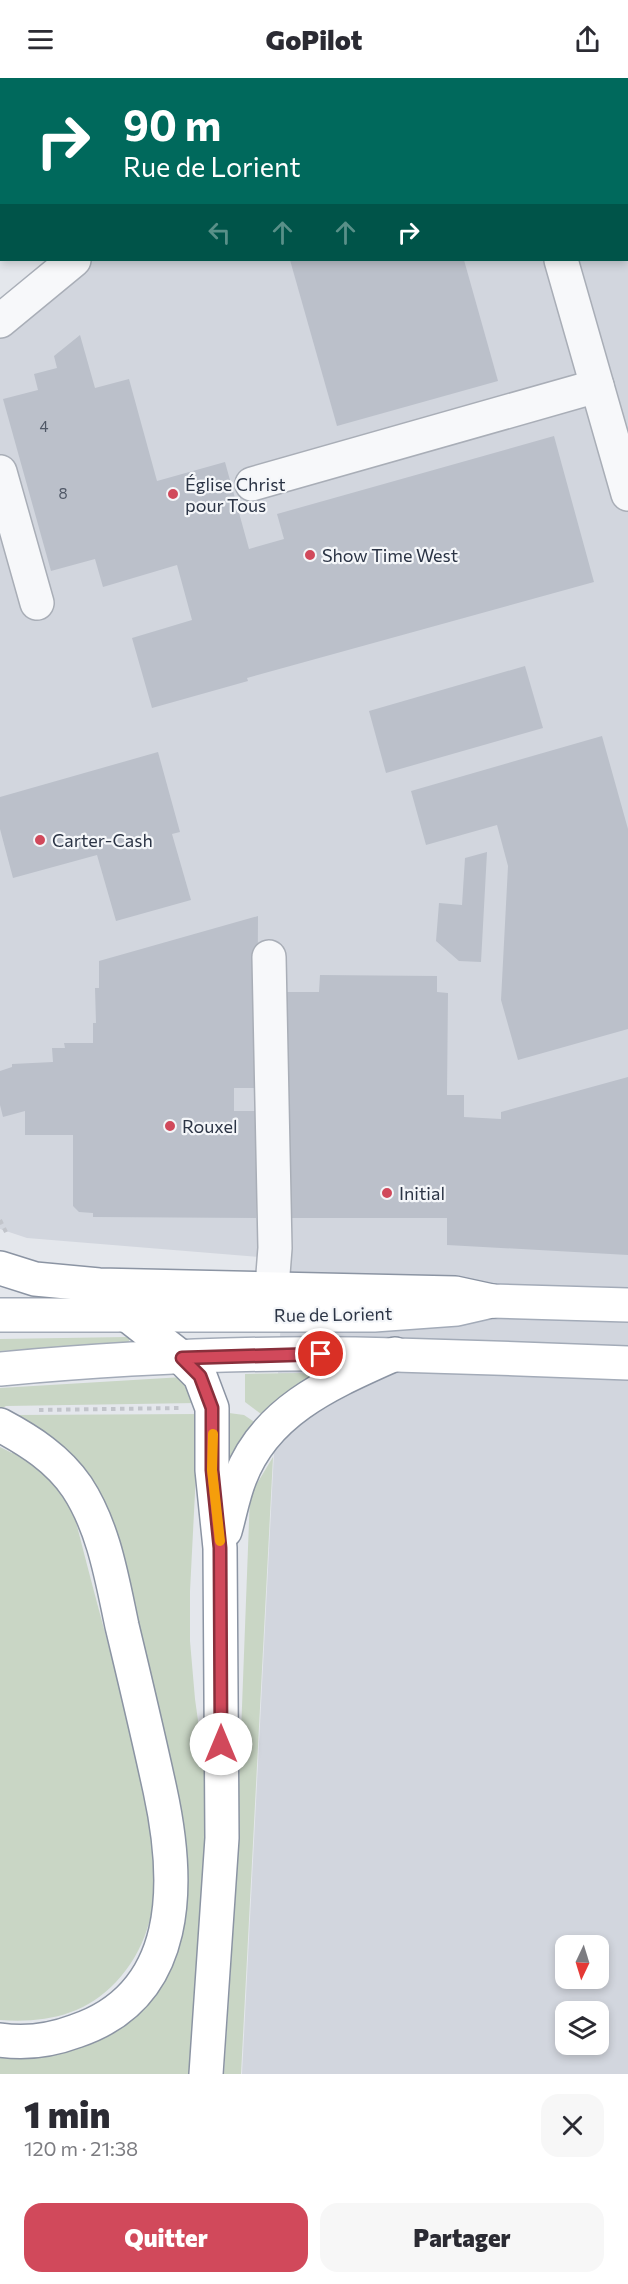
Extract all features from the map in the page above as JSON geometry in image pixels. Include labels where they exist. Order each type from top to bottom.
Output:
[{"type":"main road","points":[[0,1268],[35,1279],[99,1285],[272,1287],[455,1293],[492,1301]]},
{"type":"main road","name":"Rue de Lorient","points":[[0,1315],[374,1315],[457,1309],[492,1301],[628,1305]]},
{"type":"main road","points":[[126,1314],[182,1358],[200,1376],[212,1408],[212,1470],[220,1548],[222,1838],[206,2074]]},
{"type":"main road","points":[[0,1369],[182,1358],[321,1354],[395,1354],[628,1363]]},
{"type":"main road","points":[[220,1548],[240,1478],[250,1456],[272,1428],[298,1403],[326,1386],[395,1354]]},
{"type":"main road","points":[[0,1425],[36,1446],[65,1471],[87,1502],[93,1517],[110,1571],[162,1799],[169,1834],[171,1882],[170,1916],[165,1941],[146,1980],[135,1994],[102,2020],[84,2029],[34,2041],[0,2040]]},
{"type":"street","points":[[0,321],[73,261]]},
{"type":"street","points":[[561,261],[628,494]]},
{"type":"street","points":[[252,484],[597,386]]},
{"type":"street","points":[[0,472],[37,603]]},
{"type":"street","points":[[269,957],[275,1248],[272,1287]]},
{"type":"path","points":[[0,1220],[8,1236]]},
{"type":"path","points":[[32,1411],[212,1408]]},
{"type":"shaded area","points":[[73,261],[628,261],[628,2074],[242,2074],[284,1259],[27,1238],[0,1229],[0,321]]},
{"type":"green space","points":[[130,1338],[128,1343],[0,1351],[0,1339]]},
{"type":"green space","points":[[300,1373],[318,1377],[265,1417],[245,1402],[245,1374]]},
{"type":"green space","points":[[183,1377],[197,1403],[6,1406],[0,1409],[0,1388]]},
{"type":"green space","points":[[229,1413],[244,1415],[259,1425],[228,1465]]},
{"type":"green space","points":[[199,1414],[190,1591],[190,1641],[195,1699],[210,1807],[192,2074],[0,2074],[0,2052],[10,2054],[173,1959],[116,1543],[12,1415]]},
{"type":"green space","points":[[0,1447],[12,1453],[18,1447],[78,1506],[76,1522],[149,1800],[156,1879],[151,1916],[138,1951],[116,1982],[104,1994],[77,2010],[48,2018],[16,2021],[0,2020]]},
{"type":"green space","points":[[273,1457],[241,2074],[224,2074],[234,1918],[250,1495]]},
{"type":"building","points":[[290,261],[464,261],[498,381],[337,426]]},
{"type":"building","points":[[80,335],[95,388],[129,379],[157,481],[225,462],[249,549],[284,539],[277,514],[554,436],[594,582],[247,678],[248,681],[152,708],[132,638],[192,620],[177,565],[103,587],[95,559],[51,571],[3,399],[38,390],[34,374],[57,368],[54,356]]},
{"type":"building","points":[[525,666],[543,728],[386,773],[369,711]]},
{"type":"building","points":[[602,736],[628,829],[628,1029],[518,1060],[501,1000],[508,866],[497,825],[426,845],[411,791]]},
{"type":"building","points":[[158,752],[180,832],[172,834],[191,900],[116,921],[97,855],[13,878],[0,829],[0,797]]},
{"type":"building","points":[[487,852],[481,962],[459,961],[436,941],[439,903],[462,905],[465,858]]},
{"type":"building","points":[[258,916],[257,1088],[234,1088],[234,1111],[257,1111],[256,1218],[93,1217],[93,1213],[79,1212],[73,1206],[73,1135],[25,1135],[25,1111],[3,1117],[0,1105],[0,1071],[12,1067],[12,1064],[53,1062],[52,1048],[65,1048],[64,1043],[93,1043],[93,1023],[96,1023],[95,988],[99,988],[99,961]]},
{"type":"building","points":[[320,975],[437,976],[437,992],[448,993],[447,1095],[464,1095],[464,1117],[501,1119],[501,1112],[628,1077],[628,1255],[447,1245],[447,1218],[280,1218],[281,992],[319,992]]},
{"type":"slow traffic","points":[[213,1434],[212,1470],[220,1541]]},
{"type":"place","name":"Église Christ pour Tous","points":[[173,494]]},
{"type":"place","name":"Show Time West","points":[[310,555]]},
{"type":"place","name":"Carter-Cash","points":[[40,840]]},
{"type":"place","name":"Rouxel","points":[[170,1126]]},
{"type":"place","name":"Initial","points":[[387,1193]]},
{"type":"route","points":[[221,1744],[220,1548],[212,1470],[212,1408],[200,1376],[182,1358],[321,1354]]}]
